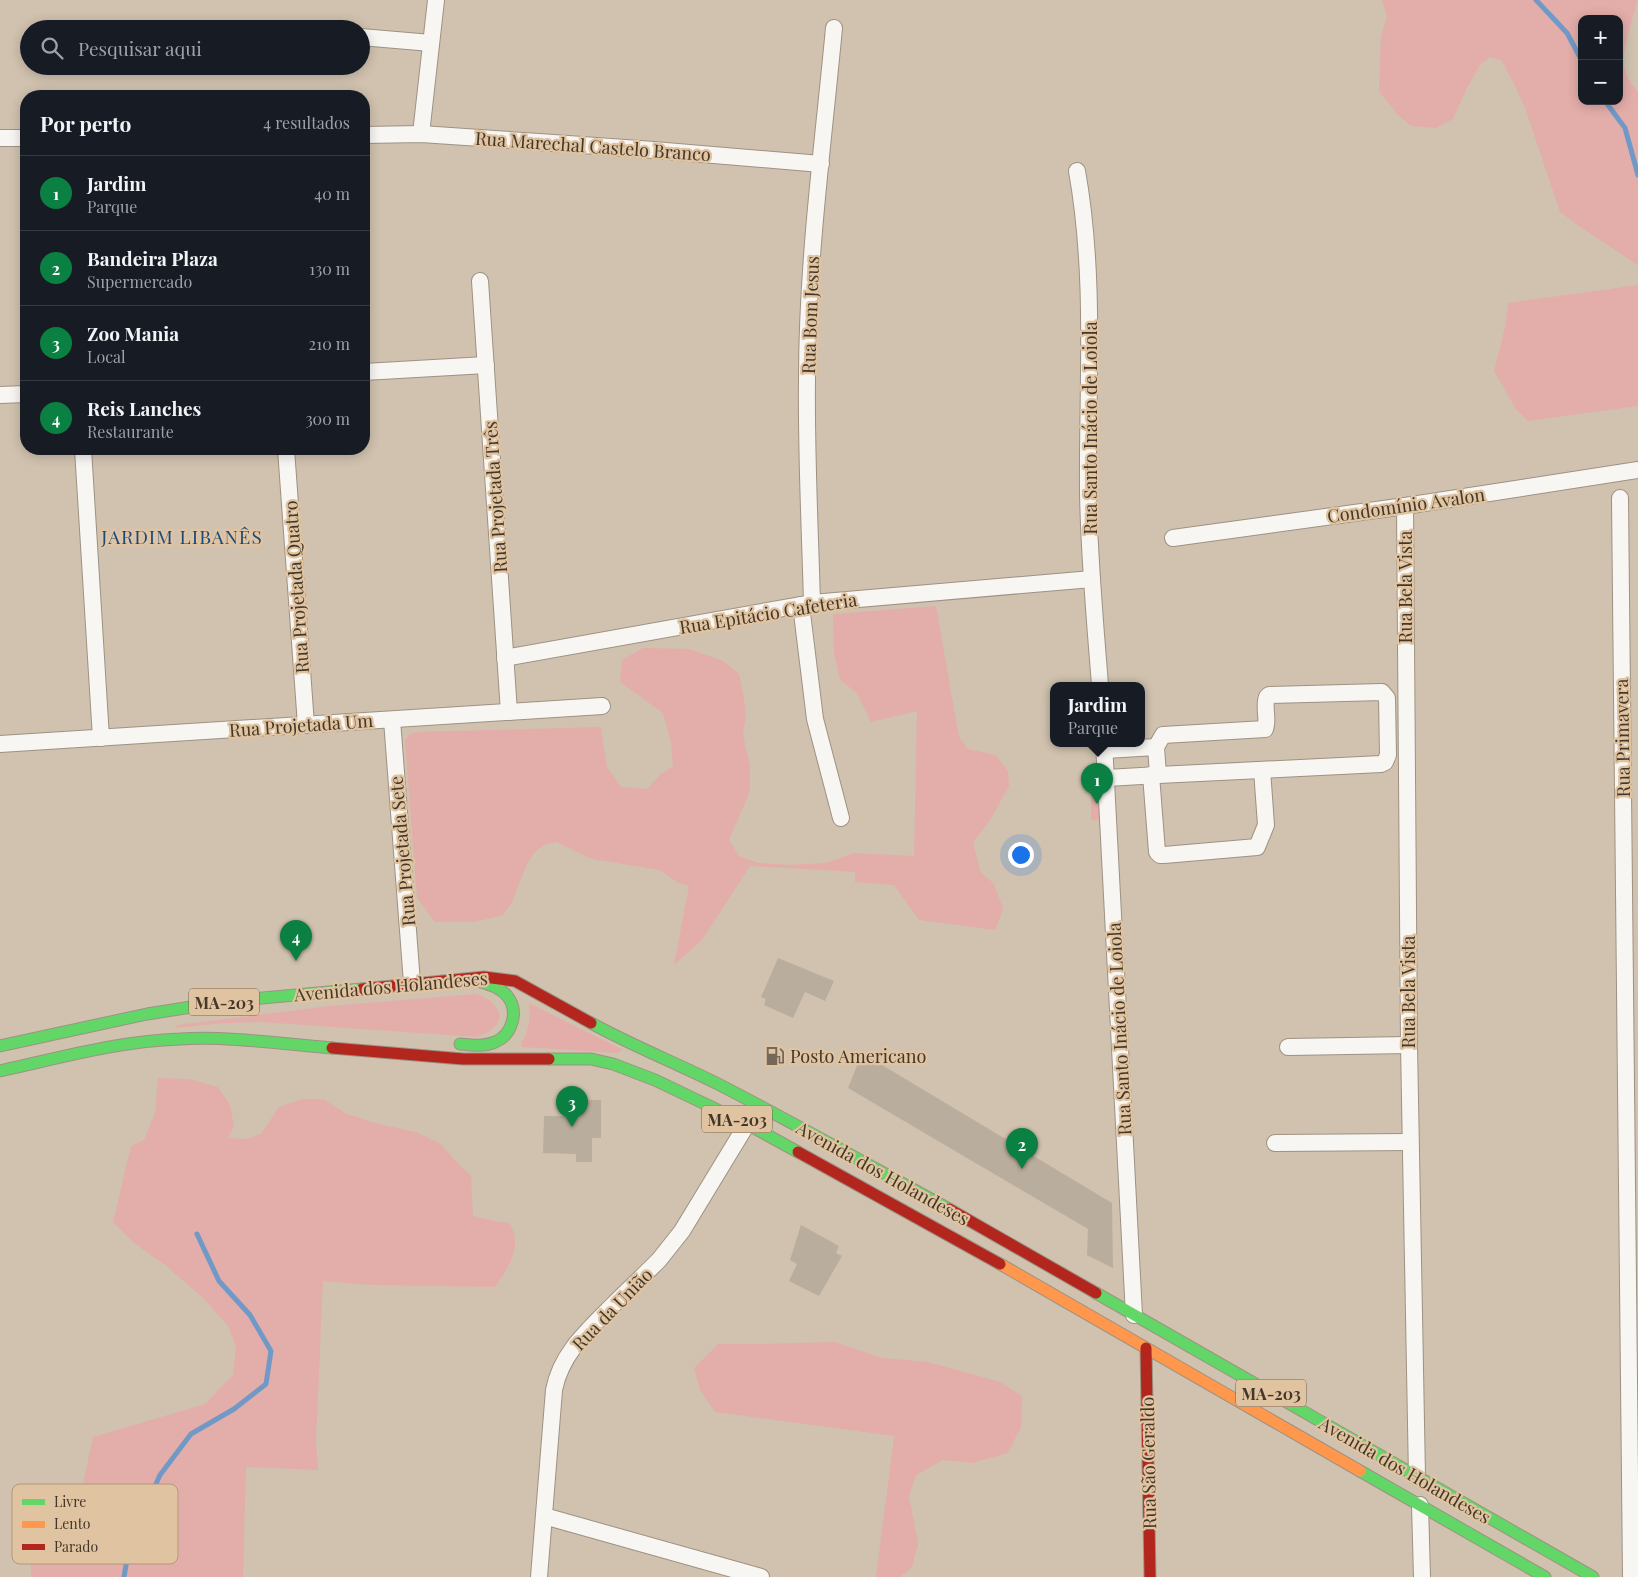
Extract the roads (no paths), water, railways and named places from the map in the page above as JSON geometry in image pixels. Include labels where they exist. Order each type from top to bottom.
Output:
[{"type":"main road","name":"Avenida dos Holandeses","points":[[0,1046],[187,1007],[230,1001],[451,979],[491,977],[507,979],[520,984],[622,1040],[691,1070],[744,1097],[948,1209],[1593,1577]]},
{"type":"main road","points":[[448,1044],[483,1045],[496,1042],[509,1031],[513,1018],[513,1006],[501,990],[483,982],[451,979]]},
{"type":"main road","name":"Avenida dos Holandeses","points":[[0,1071],[140,1041],[172,1038],[205,1038],[463,1059],[598,1060],[613,1064],[655,1080],[747,1124],[937,1228],[1544,1577]]},
{"type":"main road","points":[[205,1038],[409,1043]]},
{"type":"main road","name":"Rua São Geraldo","points":[[1146,1348],[1150,1577]]},
{"type":"street","points":[[421,134],[436,0]]},
{"type":"street","name":"Rua Bom Jesus","points":[[834,28],[812,247],[807,379],[806,604],[815,719],[841,818]]},
{"type":"street","points":[[370,38],[431,43]]},
{"type":"street","name":"Rua Marechal Castelo Branco","points":[[370,135],[421,134],[821,164]]},
{"type":"street","points":[[0,138],[20,138]]},
{"type":"street","name":"Rua Santo Inácio de Loiola","points":[[1078,171],[1086,229],[1090,296],[1088,493],[1100,682]]},
{"type":"street","name":"Rua Projetada Três","points":[[480,281],[509,712]]},
{"type":"street","points":[[370,372],[486,365]]},
{"type":"street","points":[[0,396],[20,394]]},
{"type":"street","points":[[83,455],[101,738]]},
{"type":"street","name":"Rua Projetada Quatro","points":[[286,455],[306,725]]},
{"type":"street","name":"Condomínio Avalon","points":[[1173,538],[1405,506],[1638,470]]},
{"type":"street","name":"Rua Primavera","points":[[1620,498],[1628,688],[1634,1377],[1631,1577]]},
{"type":"street","name":"Rua Bela Vista","points":[[1405,506],[1408,1045],[1417,1477]]},
{"type":"street","name":"Rua Epitácio Cafeteria","points":[[505,658],[806,604],[1092,579]]},
{"type":"street","points":[[1107,778],[1154,775],[1381,764],[1385,762],[1388,755],[1387,698],[1382,692],[1269,695],[1265,702],[1267,726],[1265,729],[1163,736],[1156,747],[1154,775],[1158,854],[1256,847],[1266,825],[1262,770]]},
{"type":"street","name":"Rua Projetada Um","points":[[0,744],[602,706]]},
{"type":"street","name":"Rua Projetada Sete","points":[[392,720],[412,983]]},
{"type":"street","name":"Rua Santo Inácio de Loiola","points":[[1105,747],[1134,1315]]},
{"type":"street","points":[[1145,747],[1156,747]]},
{"type":"street","points":[[1288,1047],[1408,1045]]},
{"type":"street","name":"Rua da União","points":[[539,1577],[554,1390],[558,1372],[584,1334],[670,1248],[747,1124]]},
{"type":"street","points":[[1275,1143],[1410,1142]]},
{"type":"street","points":[[1420,1505],[1422,1577]]},
{"type":"street","points":[[544,1516],[761,1577]]},
{"type":"waterway","points":[[1536,0],[1567,33],[1581,60]]},
{"type":"waterway","points":[[1608,105],[1625,128],[1638,175]]},
{"type":"waterway","points":[[156,1484],[160,1475],[191,1434],[234,1409],[266,1384],[271,1351],[250,1315],[219,1281],[197,1234]]},
{"type":"waterway","points":[[124,1577],[126,1564]]},
{"type":"place","name":"Jardim","points":[[1097,804]]},
{"type":"place","name":"Reis Lanches","points":[[296,961]]},
{"type":"place","name":"Posto Americano","points":[[775,1056]]},
{"type":"place","name":"Zoo Mania","points":[[572,1127]]},
{"type":"place","name":"Bandeira Plaza","points":[[1022,1169]]},
{"type":"district","name":"JARDIM LIBANÊS","points":[[182,536]]}]
